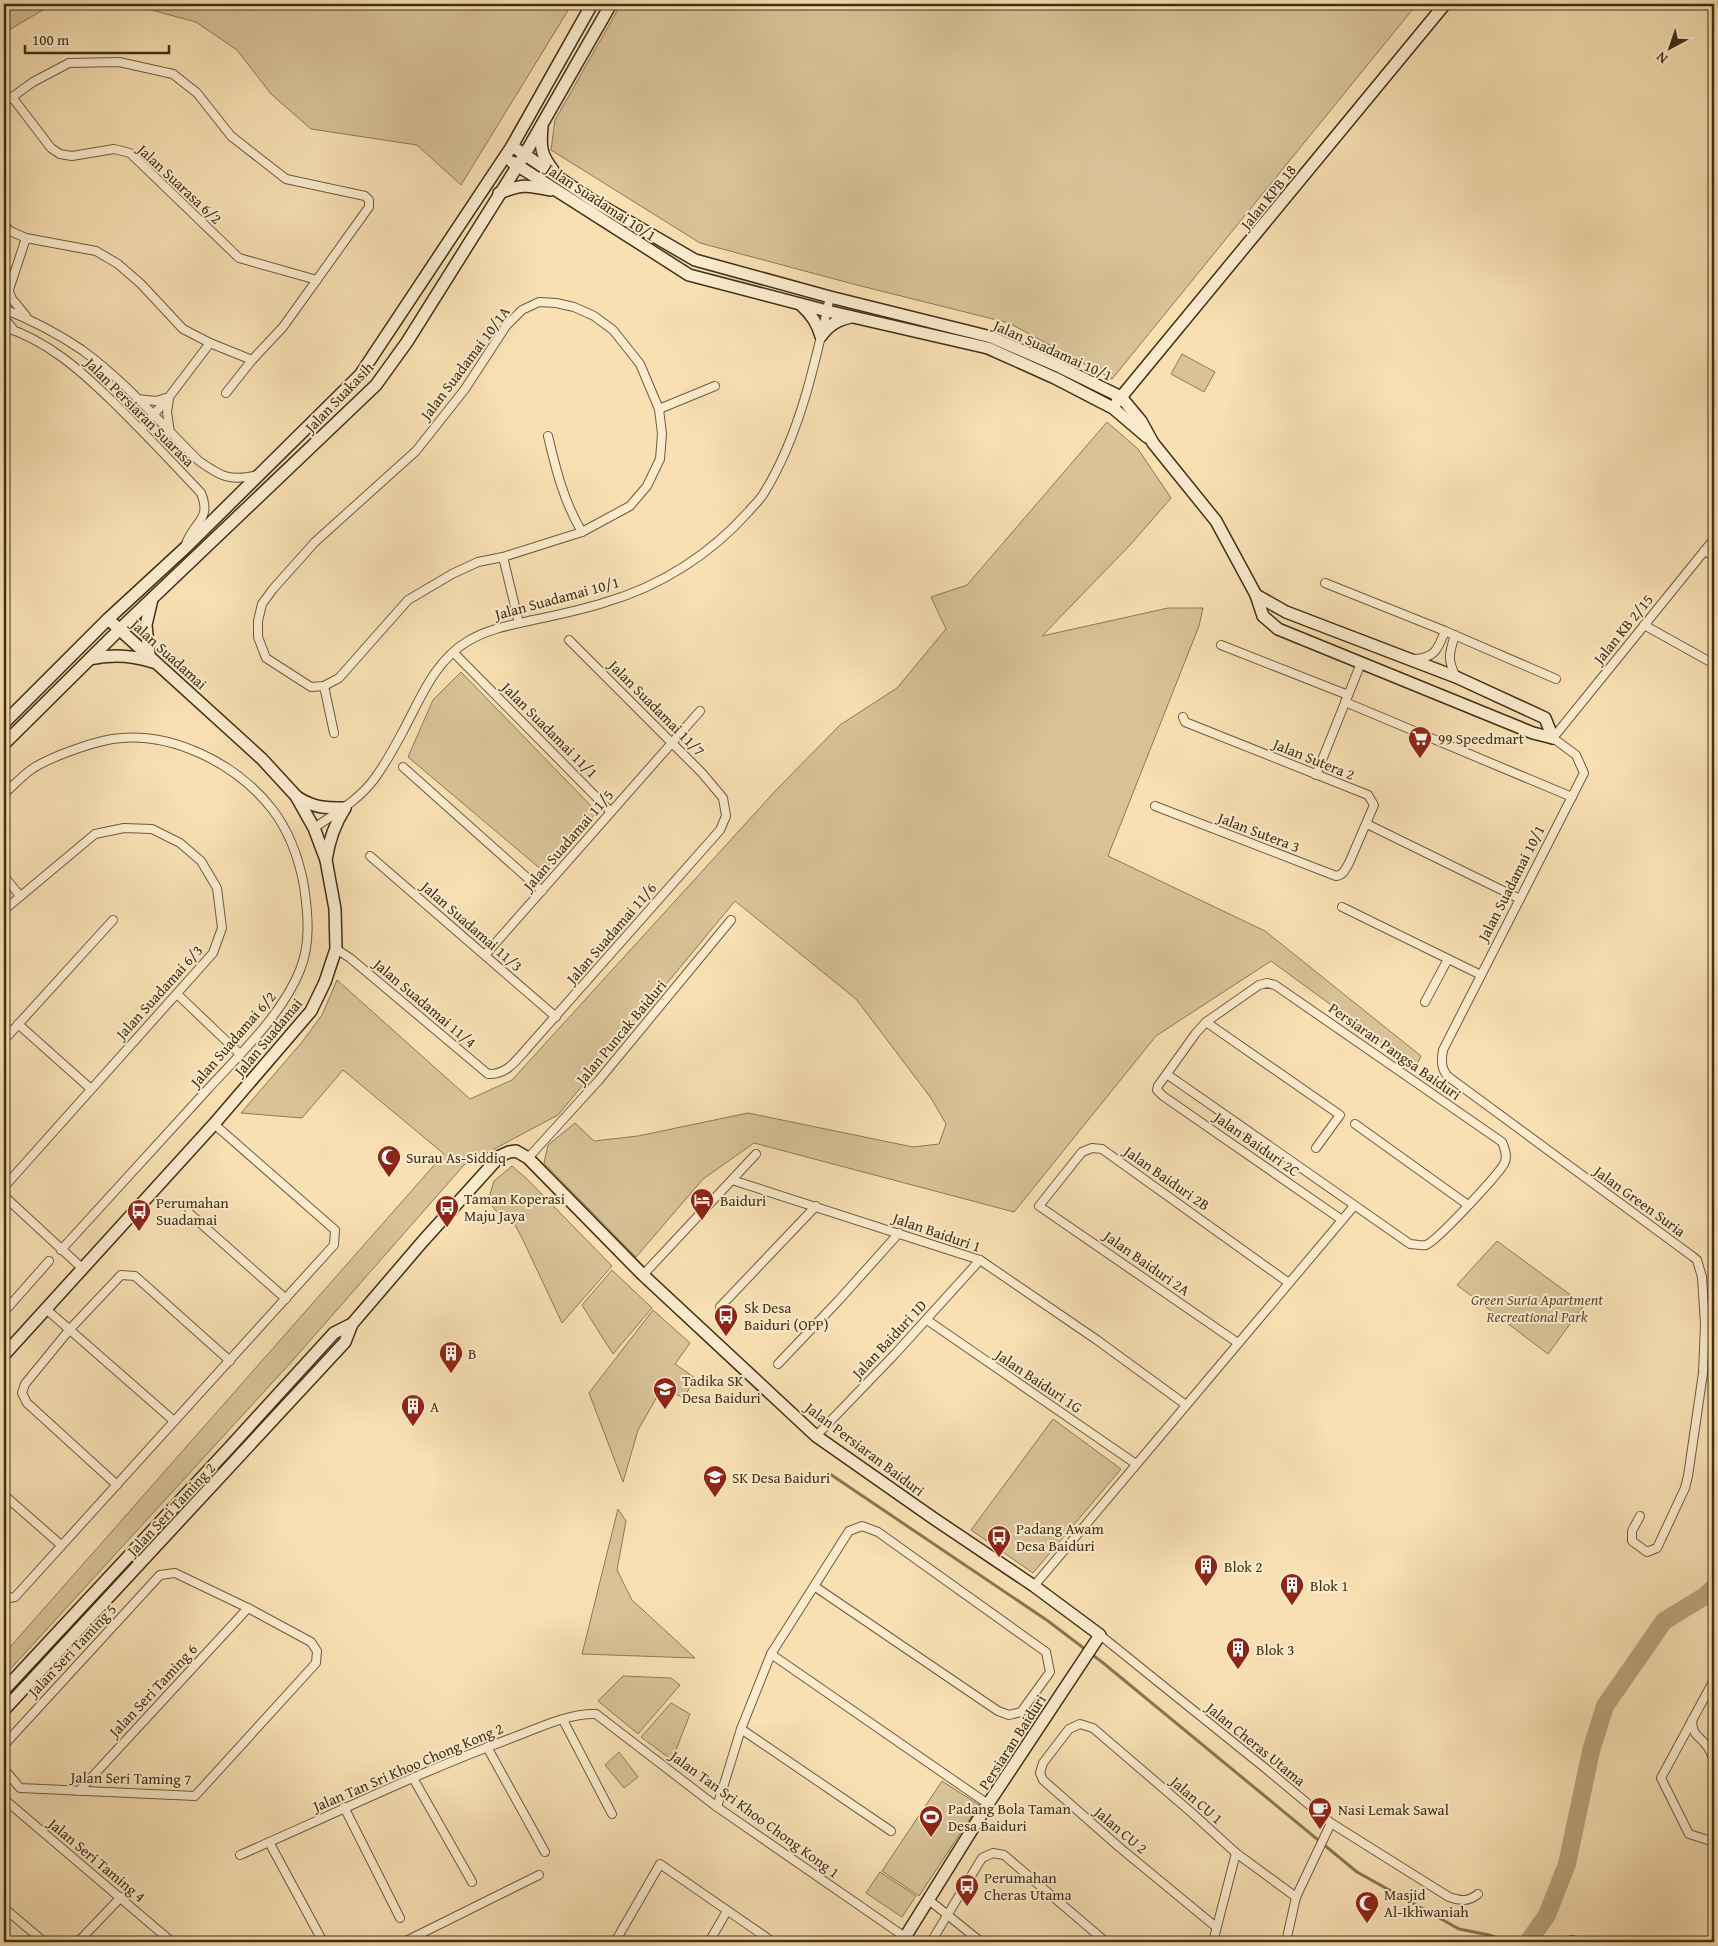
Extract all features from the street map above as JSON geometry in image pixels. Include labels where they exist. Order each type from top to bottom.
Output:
[{"type":"street","name":"Jalan Suakasih","points":[[4,723],[108,618],[185,548],[360,376],[512,146],[592,4]]},
{"type":"street","name":"Jalan Suakasih","points":[[4,744],[120,629],[376,385],[407,342],[525,154],[612,4]]},
{"type":"street","name":"Jalan KPB 18","points":[[1113,408],[1444,4]]},
{"type":"street","points":[[4,103],[33,82],[69,63],[119,62],[173,74],[197,93],[231,136],[286,179],[365,196],[369,200],[369,207],[283,327],[252,360],[226,393]]},
{"type":"street","name":"Jalan Suarasa 6/2","points":[[12,97],[51,148],[60,154],[72,156],[114,149],[130,153],[239,258],[317,280]]},
{"type":"street","points":[[543,123],[541,143],[544,158],[562,180]]},
{"type":"street","name":"Jalan Suadamai 10/1","points":[[512,146],[595,202],[695,260],[830,298],[992,337],[1121,397],[1141,421],[1153,442],[1216,521],[1256,595],[1263,616],[1278,629],[1533,733],[1553,738],[1576,756],[1584,773],[1443,1050]]},
{"type":"street","name":"Jalan Suadamai 10/1","points":[[504,157],[689,275],[827,311],[988,348],[1055,378],[1113,408],[1153,442]]},
{"type":"street","points":[[499,193],[516,186],[528,185],[557,191]]},
{"type":"street","points":[[4,225],[10,231],[26,238],[96,251],[118,264],[141,284],[183,329],[210,343],[252,360]]},
{"type":"street","points":[[4,305],[6,291],[26,238]]},
{"type":"street","points":[[6,291],[28,319]]},
{"type":"street","name":"Jalan Suadamai 10/1","points":[[314,828],[345,808],[374,779],[402,734],[424,690],[436,672],[468,641],[495,629],[585,609],[626,596],[664,579],[716,544],[740,521],[763,494],[780,464],[809,389],[830,298]]},
{"type":"street","name":"Jalan Suadamai 10/1A","points":[[539,302],[556,303],[574,307],[594,316],[613,330],[640,364],[660,409],[662,434],[660,459],[647,486],[630,506],[582,532],[478,562],[452,574],[408,600],[339,678],[324,686],[311,688],[266,658],[258,637],[258,621],[262,604],[273,589],[315,542],[416,451],[465,389],[506,326],[522,310],[539,302]]},
{"type":"street","points":[[800,304],[812,315],[821,336]]},
{"type":"street","name":"Jalan Persiaran Suarasa","points":[[4,309],[56,333],[82,350],[112,375],[199,461],[225,477],[236,479],[258,475]]},
{"type":"street","points":[[821,336],[827,327],[838,320],[853,317]]},
{"type":"street","points":[[4,318],[15,330]]},
{"type":"street","name":"Jalan Persiaran Suarasa","points":[[4,326],[45,346],[84,373],[141,428],[201,493],[205,504],[204,516],[189,535],[185,548]]},
{"type":"street","points":[[141,428],[169,397],[210,343]]},
{"type":"street","points":[[660,409],[715,386]]},
{"type":"street","points":[[136,398],[156,401],[169,397]]},
{"type":"street","points":[[169,397],[167,412],[170,433]]},
{"type":"street","points":[[548,436],[559,480],[570,511],[582,532]]},
{"type":"street","name":"Jalan KB 2/15","points":[[1553,738],[1714,539]]},
{"type":"street","points":[[1704,551],[1714,556]]},
{"type":"street","points":[[503,556],[519,623]]},
{"type":"street","points":[[1325,583],[1445,631],[1556,679]]},
{"type":"street","name":"Jalan Suadamai 10/1","points":[[1256,595],[1286,612],[1456,678],[1546,718],[1553,738]]},
{"type":"street","points":[[89,659],[118,655],[153,659],[146,625],[152,599]]},
{"type":"street","name":"Jalan Suadamai","points":[[4,1355],[214,1124],[311,1011],[325,982],[336,949],[335,909],[326,860],[314,828],[296,796],[262,759],[108,618]]},
{"type":"street","points":[[1644,625],[1714,664]]},
{"type":"street","points":[[1409,659],[1424,659],[1434,654],[1445,631]]},
{"type":"street","points":[[1455,636],[1449,652],[1449,660],[1456,678]]},
{"type":"street","name":"Jalan Suadamai 11/7","points":[[569,640],[702,773],[723,798]]},
{"type":"street","points":[[1221,645],[1340,692],[1347,698],[1572,797]]},
{"type":"street","name":"Jalan Suadamai 11/1","points":[[454,653],[611,812]]},
{"type":"street","points":[[1316,775],[1361,662]]},
{"type":"street","points":[[324,686],[334,733]]},
{"type":"street","name":"Jalan Suadamai 11/5","points":[[485,955],[700,711]]},
{"type":"street","name":"Jalan Sutera 2","points":[[1183,717],[1185,722],[1368,795],[1374,805],[1349,863]]},
{"type":"street","name":"Jalan Suadamai 6/2","points":[[4,794],[32,769],[62,755],[112,739],[152,739],[177,744],[210,758],[244,780],[272,809],[292,842],[302,875],[307,907],[308,934],[300,970],[284,1002],[240,1054],[61,1250]]},
{"type":"street","points":[[403,767],[542,890]]},
{"type":"street","points":[[296,796],[307,803],[323,808],[345,808]]},
{"type":"street","name":"Jalan Suadamai 11/6","points":[[498,1074],[506,1071],[556,1017],[720,830],[726,816],[723,798]]},
{"type":"street","name":"Jalan Sutera 3","points":[[1155,806],[1336,876],[1340,876],[1349,863]]},
{"type":"street","points":[[326,860],[335,824],[345,808]]},
{"type":"street","points":[[1367,824],[1520,899]]},
{"type":"street","name":"Jalan Suadamai 6/3","points":[[4,910],[95,834],[138,827],[152,829],[180,843],[201,862],[217,888],[222,928],[213,953],[4,1186]]},
{"type":"street","name":"Jalan Suadamai 11/3","points":[[370,856],[556,1017]]},
{"type":"street","points":[[4,876],[20,896]]},
{"type":"street","points":[[1342,907],[1481,975]]},
{"type":"street","points":[[4,1040],[113,920]]},
{"type":"street","name":"Jalan Puncak Baiduri","points":[[528,1158],[599,1080],[732,920]]},
{"type":"street","name":"Jalan Suadamai 11/4","points":[[336,949],[350,958],[488,1074],[498,1074]]},
{"type":"street","points":[[1425,1002],[1448,959]]},
{"type":"street","name":"Persiaran Pangsa Baiduri","points":[[1157,1090],[1196,1033],[1206,1022],[1259,985],[1274,985],[1502,1142],[1506,1152],[1505,1163],[1434,1240],[1425,1245],[1410,1244],[1354,1206]]},
{"type":"street","points":[[177,994],[240,1054]]},
{"type":"street","points":[[1206,1022],[1340,1115],[1316,1148]]},
{"type":"street","points":[[18,1024],[91,1089]]},
{"type":"street","name":"Jalan Green Suria","points":[[1443,1050],[1442,1066],[1444,1073],[1692,1256],[1700,1267],[1705,1324],[1704,1373],[1684,1488],[1658,1548],[1647,1552],[1632,1541],[1632,1531],[1640,1516]]},
{"type":"street","points":[[1034,1586],[1354,1206],[1168,1075]]},
{"type":"street","name":"Jalan Baiduri 2C","points":[[1157,1090],[1342,1220]]},
{"type":"street","points":[[4,1599],[15,1597],[334,1245],[335,1230],[214,1124]]},
{"type":"street","points":[[1355,1124],[1468,1205]]},
{"type":"street","name":"Jalan Baiduri 2B","points":[[1039,1206],[1082,1152],[1092,1148],[1102,1149],[1289,1283]]},
{"type":"street","name":"Jalan Seri Taming 2","points":[[4,1710],[345,1342],[352,1324],[423,1241],[500,1156],[516,1150],[528,1158]]},
{"type":"street","points":[[643,1275],[756,1154]]},
{"type":"street","name":"Jalan Persiaran Baiduri","points":[[528,1158],[643,1275],[816,1436],[1034,1586],[1100,1635]]},
{"type":"street","name":"Jalan Baiduri 1","points":[[732,1180],[980,1260],[1097,1340],[1186,1405]]},
{"type":"street","points":[[4,1196],[82,1268]]},
{"type":"street","points":[[720,1307],[816,1206]]},
{"type":"street","name":"Jalan Baiduri 2A","points":[[1039,1206],[1238,1343]]},
{"type":"street","points":[[189,1213],[286,1299]]},
{"type":"street","points":[[778,1364],[839,1300],[898,1233]]},
{"type":"street","name":"Jalan Baiduri 1D","points":[[816,1436],[980,1260]]},
{"type":"street","points":[[4,1312],[49,1261]]},
{"type":"street","points":[[116,1485],[27,1403],[22,1393],[25,1384],[70,1329],[121,1275],[134,1276],[230,1361]]},
{"type":"street","points":[[46,1309],[174,1422]]},
{"type":"street","name":"Jalan Baiduri 1G","points":[[926,1320],[1136,1464]]},
{"type":"street","name":"Jalan Seri Taming 2","points":[[4,1690],[230,1448],[334,1333],[352,1324]]},
{"type":"street","points":[[4,1495],[61,1545]]},
{"type":"street","points":[[717,1807],[741,1729],[771,1654],[814,1586],[850,1531],[862,1526],[878,1532],[1046,1652],[1050,1672],[1021,1712],[1008,1715],[998,1711],[931,1667],[814,1586]]},
{"type":"street","name":"Jalan Seri Taming 5","points":[[4,1744],[160,1575],[175,1573],[248,1608]]},
{"type":"street","name":"Jalan Seri Taming 7","points":[[4,1769],[20,1788],[195,1796],[316,1663],[317,1651],[311,1642],[248,1608]]},
{"type":"street","name":"Jalan Seri Taming 6","points":[[79,1791],[248,1608]]},
{"type":"street","name":"Persiaran Baiduri","points":[[904,1940],[988,1804],[1100,1635]]},
{"type":"street","name":"Jalan Cheras Utama","points":[[1100,1635],[1330,1823],[1449,1897],[1462,1901],[1471,1899],[1478,1894]]},
{"type":"street","points":[[771,1654],[988,1804]]},
{"type":"street","points":[[1714,1680],[1661,1778],[1689,1834],[1714,1842]]},
{"type":"street","name":"Jalan Tan Sri Khoo Chong Kong 2","points":[[240,1855],[344,1807],[487,1747],[563,1720],[583,1714],[590,1714]]},
{"type":"street","name":"Jalan Tan Sri Khoo Chong Kong 1","points":[[590,1714],[596,1714],[717,1807],[904,1940]]},
{"type":"street","points":[[563,1720],[612,1814]]},
{"type":"street","points":[[1692,1720],[1693,1731],[1706,1744],[1714,1760]]},
{"type":"street","name":"Jalan CU 1","points":[[1080,1724],[1093,1728],[1236,1853],[1296,1897]]},
{"type":"street","name":"Jalan CU 2","points":[[1080,1724],[1070,1729],[1043,1763],[1040,1773],[1043,1780],[1119,1847],[1216,1928]]},
{"type":"street","points":[[741,1729],[891,1831]]},
{"type":"street","points":[[487,1747],[545,1852]]},
{"type":"street","points":[[413,1778],[472,1882]]},
{"type":"street","name":"Jalan Seri Taming 4","points":[[4,1799],[172,1942]]},
{"type":"street","points":[[344,1807],[400,1918]]},
{"type":"street","points":[[1286,1942],[1296,1897],[1330,1823]]},
{"type":"street","points":[[269,1842],[323,1942]]},
{"type":"street","points":[[1212,1942],[1236,1853]]},
{"type":"street","points":[[931,1942],[982,1858],[993,1854],[1004,1855],[1106,1942]]},
{"type":"street","points":[[615,1942],[660,1864],[773,1942]]},
{"type":"street","points":[[404,1942],[539,1876]]},
{"type":"street","points":[[78,1942],[121,1897]]},
{"type":"street","points":[[929,1900],[981,1942]]},
{"type":"street","points":[[4,1908],[43,1941]]},
{"type":"street","points":[[709,1942],[727,1911]]},
{"type":"street","points":[[419,1935],[426,1942]]},
{"type":"street","points":[[1571,1940],[1580,1942]]},
{"type":"green space","points":[[4,4],[53,4],[4,33]]},
{"type":"green space","points":[[129,4],[572,4],[461,185],[417,145],[311,129],[271,94],[237,50],[196,22]]},
{"type":"green space","points":[[621,4],[1417,4],[1112,379],[1009,323],[700,243],[551,150],[555,120]]},
{"type":"green space","points":[[1182,354],[1215,372],[1204,392],[1171,374]]},
{"type":"green space","points":[[1107,422],[1138,449],[1171,498],[1131,544],[1042,636],[1168,608],[1203,608],[1199,626],[1108,856],[1265,931],[1421,1056],[1416,1067],[1271,961],[1156,1036],[1014,1212],[754,1143],[703,1179],[636,1257],[544,1163],[548,1145],[575,1123],[594,1141],[638,1136],[748,1113],[913,1147],[939,1144],[946,1124],[931,1098],[856,999],[735,901],[558,1115],[464,1165],[293,1360],[4,1676],[4,1654],[444,1154],[343,1070],[302,1118],[241,1113],[302,1042],[322,1015],[337,980],[470,1099],[512,1080],[778,788],[840,725],[897,688],[946,629],[931,597],[967,585]]},
{"type":"green space","points":[[461,672],[597,812],[543,871],[408,757],[433,700]]},
{"type":"green space","points":[[512,1166],[612,1266],[562,1323],[509,1214],[496,1211],[488,1201],[494,1181]]},
{"type":"green space","name":"Green Suria Apartment Recreational Park","points":[[1497,1241],[1584,1305],[1548,1354],[1457,1285]]},
{"type":"green space","points":[[612,1270],[652,1308],[613,1354],[582,1305]]},
{"type":"green space","points":[[653,1310],[690,1343],[675,1364],[695,1378],[684,1398],[662,1388],[638,1430],[623,1482],[589,1393]]},
{"type":"green space","points":[[1053,1419],[1121,1469],[1033,1573],[971,1530]]},
{"type":"green space","points":[[618,1509],[626,1521],[617,1570],[632,1600],[695,1658],[582,1654]]},
{"type":"green space","points":[[623,1676],[671,1678],[680,1685],[638,1734],[598,1701]]},
{"type":"green space","points":[[671,1703],[690,1714],[672,1760],[641,1737]]},
{"type":"green space","points":[[619,1752],[638,1777],[624,1788],[605,1765]]},
{"type":"green space","name":"Padang Bola Taman Desa Baiduri","points":[[942,1781],[979,1805],[919,1896],[882,1871]]},
{"type":"green space","points":[[880,1872],[916,1896],[902,1917],[866,1893]]},
{"type":"waterway","points":[[830,1474],[1048,1621],[1102,1662],[1357,1872],[1459,1929],[1489,1935],[1509,1942]]},
{"type":"waterway","points":[[1528,1942],[1547,1915],[1567,1864],[1591,1751],[1605,1706],[1664,1621],[1705,1596],[1714,1587]]},
{"type":"place","name":"99 Speedmart","points":[[1420,759]]},
{"type":"place","name":"Surau As-Siddiq","points":[[389,1178]]},
{"type":"place","name":"Baiduri","points":[[702,1221]]},
{"type":"place","name":"Taman Koperasi Maju Jaya","points":[[447,1228]]},
{"type":"place","name":"Perumahan Suadamai","points":[[139,1232]]},
{"type":"place","name":"Sk Desa Baiduri (OPP)","points":[[726,1337]]},
{"type":"place","name":"B","points":[[451,1374]]},
{"type":"place","name":"Tadika SK Desa Baiduri","points":[[665,1410]]},
{"type":"place","name":"A","points":[[413,1427]]},
{"type":"place","name":"SK Desa Baiduri","points":[[715,1498]]},
{"type":"place","name":"Padang Awam Desa Baiduri","points":[[999,1558]]},
{"type":"place","name":"Blok 2","points":[[1206,1587]]},
{"type":"place","name":"Blok 1","points":[[1292,1606]]},
{"type":"place","name":"Blok 3","points":[[1238,1670]]},
{"type":"place","name":"Nasi Lemak Sawal","points":[[1320,1830]]},
{"type":"place","name":"Padang Bola Taman Desa Baiduri","points":[[931,1838]]},
{"type":"place","name":"Perumahan Cheras Utama","points":[[967,1907]]},
{"type":"place","name":"Masjid Al-Ikhwaniah","points":[[1367,1924]]}]
